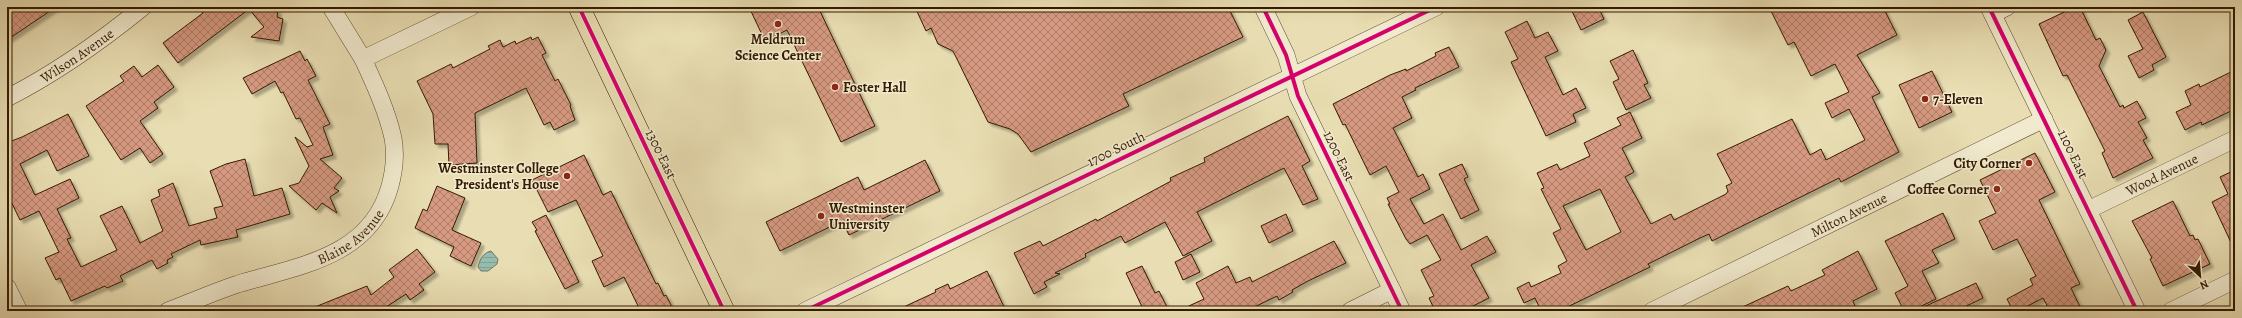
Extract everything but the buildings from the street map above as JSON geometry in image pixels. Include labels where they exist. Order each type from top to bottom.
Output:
[{"type":"main road","name":"1300 East","points":[[579,7],[724,311]]},
{"type":"street","name":"Wilson Avenue","points":[[7,98],[61,68],[110,34],[143,7]]},
{"type":"street","points":[[331,7],[363,59],[471,7]]},
{"type":"street","name":"1200 East","points":[[1263,7],[1286,55],[1298,96],[1402,311]]},
{"type":"street","name":"1700 South","points":[[805,311],[1436,7]]},
{"type":"street","name":"1100 East","points":[[1996,9],[2044,119],[2137,311]]},
{"type":"street","name":"Blaine Avenue","points":[[168,311],[230,287],[321,259],[339,251],[370,226],[388,193],[394,157],[393,140],[389,123],[363,59]]},
{"type":"street","name":"Milton Avenue","points":[[1652,311],[2044,119]]},
{"type":"street","name":"Wood Avenue","points":[[2088,210],[2235,139]]},
{"type":"street","points":[[2171,311],[2235,280]]},
{"type":"street","points":[[7,287],[19,311]]},
{"type":"street","points":[[1350,311],[1392,290]]},
{"type":"shaded area","points":[[491,251],[498,259],[497,264],[488,271],[481,271],[478,267],[481,259],[486,253]]},
{"type":"cycle path","points":[[579,7],[724,311]]},
{"type":"cycle path","points":[[1263,7],[1286,55],[1298,96],[1402,311]]},
{"type":"cycle path","points":[[805,311],[1436,7]]},
{"type":"cycle path","points":[[1989,7],[2137,311]]},
{"type":"place","name":"Meldrum Science Center","points":[[778,24]]},
{"type":"place","name":"Foster Hall","points":[[835,87]]},
{"type":"place","name":"7-Eleven","points":[[1925,99]]},
{"type":"place","name":"City Corner","points":[[2029,163]]},
{"type":"place","name":"Westminster College President's House","points":[[567,176]]},
{"type":"place","name":"Coffee Corner","points":[[1997,189]]},
{"type":"place","name":"Westminster University","points":[[821,216]]}]
